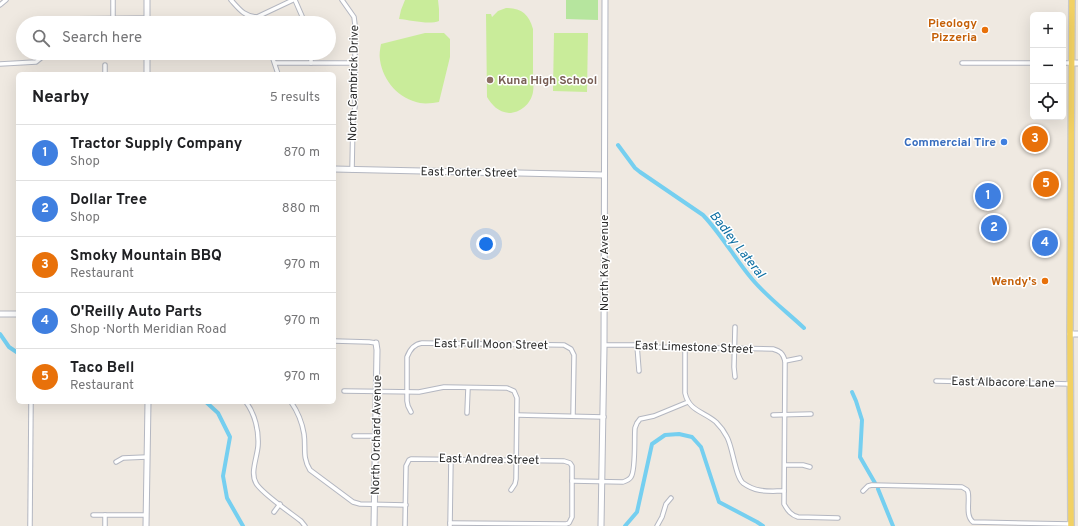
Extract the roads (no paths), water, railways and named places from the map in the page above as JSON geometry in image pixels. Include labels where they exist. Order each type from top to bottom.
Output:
[{"type":"main road","points":[[1071,525],[1070,334],[1075,63],[1072,0]]},
{"type":"street","points":[[0,5],[6,0]]},
{"type":"street","points":[[113,0],[113,16]]},
{"type":"street","points":[[147,0],[147,16]]},
{"type":"street","points":[[231,0],[243,13],[251,16]]},
{"type":"street","points":[[259,16],[294,0],[302,16]]},
{"type":"street","name":"North Cambrick Drive","points":[[342,0],[354,17],[355,108],[353,118],[352,170]]},
{"type":"street","name":"North Kay Avenue","points":[[601,526],[604,417],[605,0]]},
{"type":"street","points":[[0,64],[36,62],[38,60]]},
{"type":"street","points":[[147,60],[147,72]]},
{"type":"street","points":[[274,60],[277,72]]},
{"type":"street","points":[[275,64],[355,63]]},
{"type":"street","points":[[962,63],[1030,63]]},
{"type":"street","points":[[105,72],[106,66]]},
{"type":"street","name":"East Porter Street","points":[[336,170],[604,175]]},
{"type":"street","points":[[0,314],[16,314]]},
{"type":"street","points":[[735,327],[735,377]]},
{"type":"street","points":[[1070,334],[1078,334]]},
{"type":"street","points":[[336,341],[369,342],[376,344]]},
{"type":"street","name":"North Orchard Avenue","points":[[374,526],[376,344]]},
{"type":"street","name":"East Full Moon Street","points":[[407,392],[408,352],[417,344],[564,345],[571,349],[574,355],[573,416]]},
{"type":"street","name":"East Limestone Street","points":[[604,344],[652,347],[772,349],[778,350],[782,354],[785,361]]},
{"type":"street","points":[[637,345],[639,371]]},
{"type":"street","points":[[686,348],[686,393],[688,402],[716,422],[725,433],[730,443],[741,481],[758,491],[784,491]]},
{"type":"street","points":[[800,358],[785,361],[784,504],[787,510],[798,518],[838,518]]},
{"type":"street","name":"East Albacore Lane","points":[[936,381],[1070,384]]},
{"type":"street","points":[[344,390],[407,392],[427,391],[444,387],[507,388],[514,391],[517,398],[516,479],[511,490]]},
{"type":"street","points":[[467,413],[468,388]]},
{"type":"street","points":[[407,392],[408,406],[411,412]]},
{"type":"street","points":[[451,458],[450,524],[563,525],[569,523],[572,517],[572,481],[623,482],[630,478],[633,470],[636,422],[640,419],[654,416],[688,402]]},
{"type":"street","points":[[30,526],[31,404]]},
{"type":"street","points":[[146,526],[148,404]]},
{"type":"street","points":[[247,404],[258,431],[258,447],[254,471],[255,482],[262,491],[301,521],[305,526]]},
{"type":"street","points":[[292,404],[302,424],[305,442],[304,456],[310,470],[353,502],[360,504],[406,505],[405,526]]},
{"type":"street","points":[[772,414],[811,414]]},
{"type":"street","points":[[517,415],[604,417]]},
{"type":"street","points":[[354,436],[376,436]]},
{"type":"street","points":[[116,462],[123,458],[147,457]]},
{"type":"street","name":"East Andrea Street","points":[[406,505],[406,466],[408,460],[414,458],[564,461],[570,463],[573,468],[572,481]]},
{"type":"street","points":[[785,465],[803,465],[810,467]]},
{"type":"street","points":[[863,491],[868,486],[962,487],[968,492],[969,515],[973,522],[1071,525]]},
{"type":"street","points":[[657,526],[662,517],[666,504],[671,498]]},
{"type":"street","points":[[274,512],[280,504]]},
{"type":"street","points":[[93,515],[146,515]]},
{"type":"street","points":[[105,515],[105,526]]},
{"type":"waterway","name":"Badley Lateral","points":[[618,145],[635,168],[703,215],[758,286],[804,328]]},
{"type":"waterway","points":[[0,334],[9,347],[16,352]]},
{"type":"waterway","name":"Badley Lateral","points":[[852,392],[862,420],[860,457],[875,483]]},
{"type":"waterway","points":[[208,404],[218,413],[230,437],[223,476],[227,498],[243,526]]},
{"type":"waterway","points":[[625,526],[637,512],[652,444],[665,435],[679,434],[692,437],[701,447],[719,502],[763,526]]},
{"type":"waterway","name":"Badley Lateral","points":[[878,489],[893,526]]},
{"type":"place","name":"Pieology Pizzeria","points":[[985,30]]},
{"type":"place","name":"Kuna High School","points":[[490,80]]},
{"type":"place","name":"Smoky Mountain BBQ","points":[[1035,139]]},
{"type":"place","name":"Commercial Tire","points":[[1004,142]]},
{"type":"place","name":"Taco Bell","points":[[1046,184]]},
{"type":"place","name":"Tractor Supply Company","points":[[988,196]]},
{"type":"place","name":"Dollar Tree","points":[[994,228]]},
{"type":"place","name":"O'Reilly Auto Parts","points":[[1045,243]]},
{"type":"place","name":"Wendy's","points":[[1045,281]]}]
